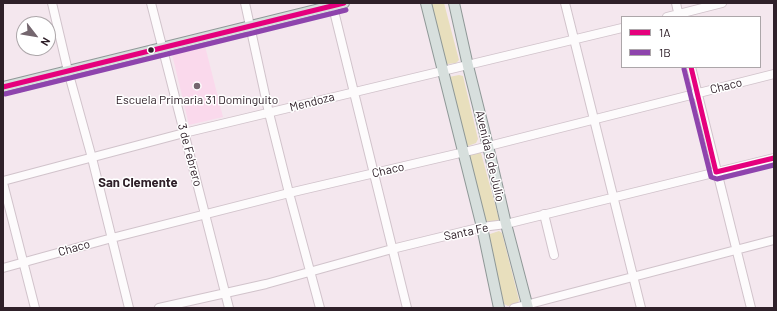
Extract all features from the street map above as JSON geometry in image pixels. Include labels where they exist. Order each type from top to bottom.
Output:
[{"type":"main road","points":[[3,87],[250,27],[332,4],[344,3]]},
{"type":"main road","name":"Avenida 9 de Julio","points":[[426,3],[482,227],[500,308]]},
{"type":"main road","name":"Avenida 9 de Julio","points":[[454,3],[506,224],[528,306]]},
{"type":"street","points":[[52,3],[68,71],[92,158],[130,308]]},
{"type":"street","name":"3 de Febrero","points":[[151,3],[229,308]]},
{"type":"street","points":[[245,3],[269,113],[320,308]]},
{"type":"street","points":[[565,3],[641,308]]},
{"type":"street","points":[[676,3],[679,16],[722,3]]},
{"type":"street","points":[[332,4],[407,308]]},
{"type":"street","name":"Mendoza","points":[[3,182],[184,133],[621,28]]},
{"type":"street","points":[[691,68],[751,308]]},
{"type":"street","name":"Chaco","points":[[3,268],[112,238],[289,193],[374,174],[594,120],[697,92],[774,74]]},
{"type":"street","name":"Santa Fe","points":[[159,308],[226,294],[392,249],[482,227],[506,224],[774,158]]},
{"type":"street","points":[[3,182],[35,308]]},
{"type":"street","points":[[544,214],[554,255]]},
{"type":"street","points":[[514,308],[528,306],[774,240]]},
{"type":"shaded area","points":[[429,3],[444,3],[459,60],[456,63],[447,64],[444,62]]},
{"type":"shaded area","name":"Escuela Primaria 31 Dominguito","points":[[205,46],[223,117],[189,125],[172,54]]},
{"type":"shaded area","points":[[459,75],[463,76],[478,139],[476,143],[468,146],[463,144],[449,77]]},
{"type":"shaded area","points":[[472,153],[481,153],[499,219],[496,223],[483,223],[468,158]]},
{"type":"shaded area","points":[[499,231],[502,233],[519,300],[518,303],[508,306],[504,304],[488,238],[490,234]]},
{"type":"transit line","name":"1A","points":[[3,87],[344,3]]},
{"type":"transit line","name":"1B","points":[[5,94],[346,10]]},
{"type":"transit line","name":"1A","points":[[691,68],[716,172],[774,158]]},
{"type":"transit line","name":"1B","points":[[684,69],[711,177],[717,179],[774,165]]},
{"type":"place","name":"Escuela Primaria 31 Dominguito","points":[[197,86]]},
{"type":"district","name":"San Clemente","points":[[138,183]]}]
